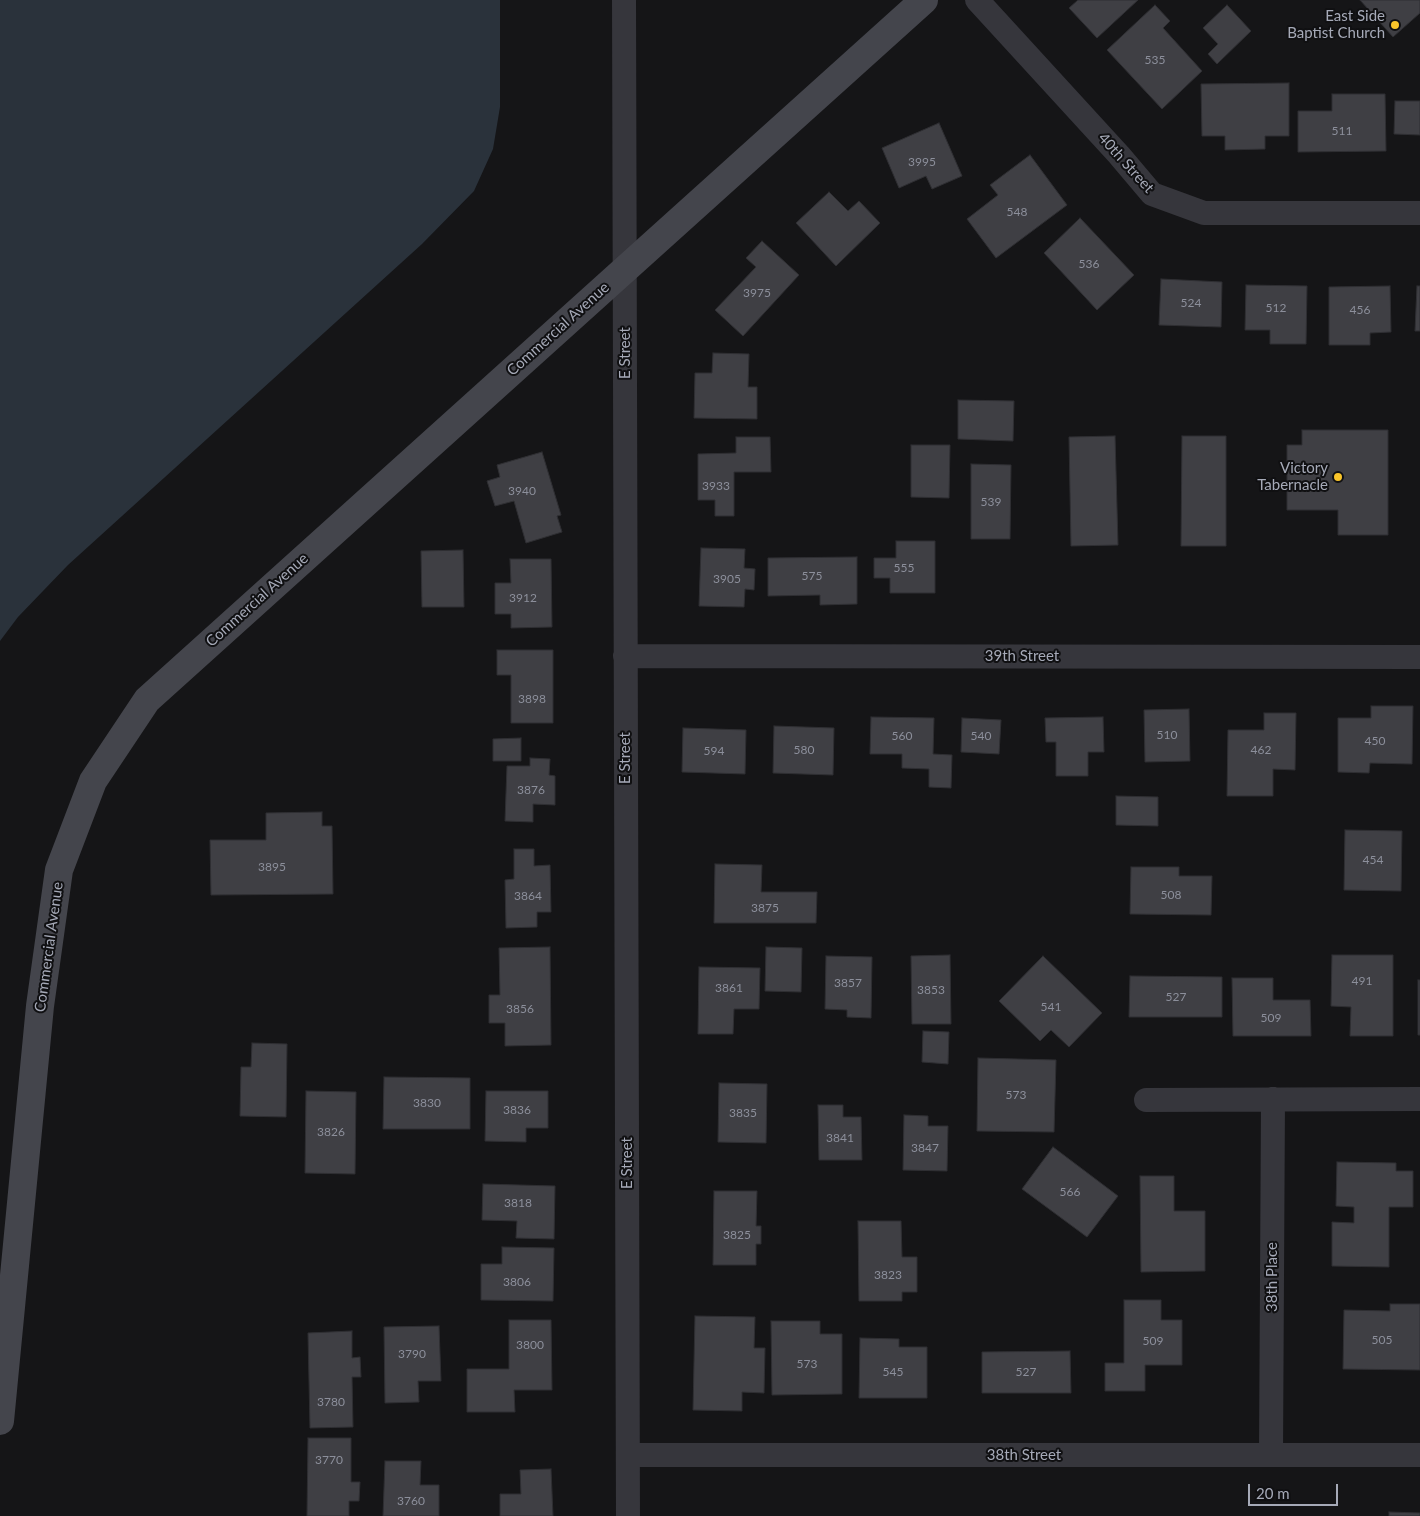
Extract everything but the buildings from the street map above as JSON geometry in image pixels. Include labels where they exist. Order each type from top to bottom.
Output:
[{"type":"street","name":"E Street","points":[[624,0],[628,1516]]},
{"type":"street","name":"Commercial Avenue","points":[[0,1422],[40,1006],[59,870],[93,781],[147,700],[924,0]]},
{"type":"street","name":"40th Street","points":[[977,0],[1119,155],[1152,194],[1204,213],[1420,213]]},
{"type":"street","name":"39th Street","points":[[625,656],[1420,656]]},
{"type":"street","name":"38th Place","points":[[1271,1455],[1273,1099]]},
{"type":"street","points":[[1146,1100],[1420,1099]]},
{"type":"street","name":"38th Street","points":[[628,1455],[1420,1455]]},
{"type":"shaded area","points":[[0,0],[500,0],[500,107],[493,149],[474,191],[422,244],[68,565],[18,617],[0,641]]},
{"type":"place","name":"East Side Baptist Church","points":[[1395,25]]},
{"type":"place","name":"Victory Tabernacle","points":[[1338,477]]}]
